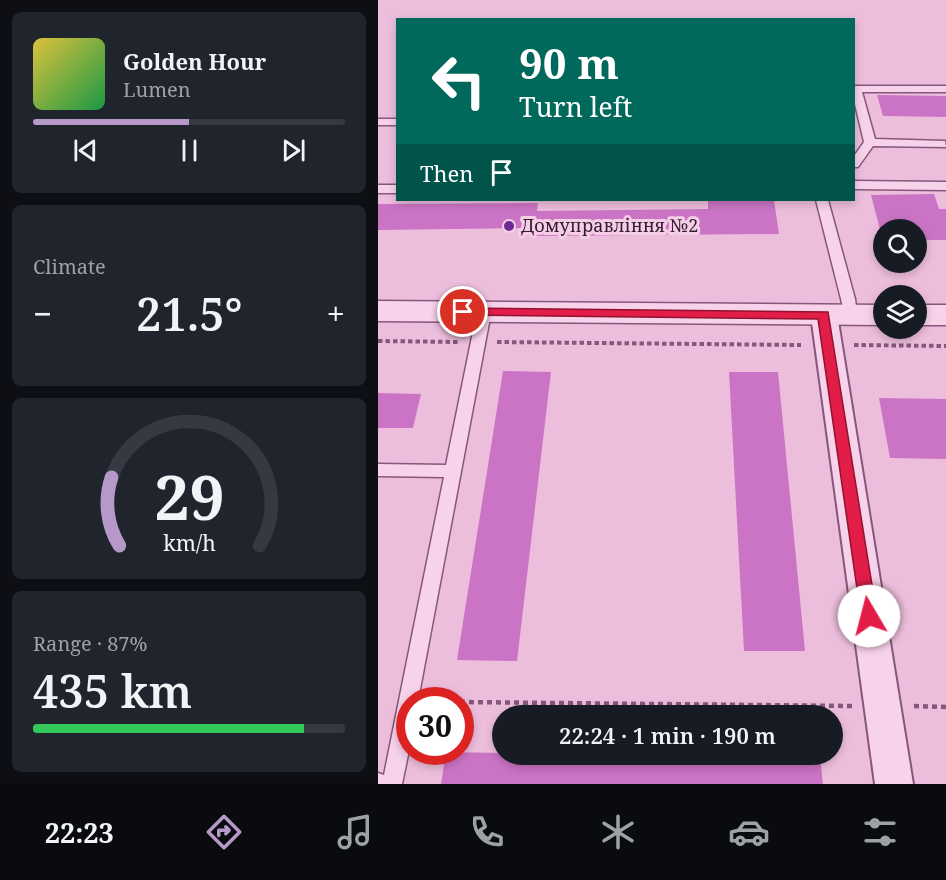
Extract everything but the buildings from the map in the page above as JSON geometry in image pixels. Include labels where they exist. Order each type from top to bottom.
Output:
[{"type":"street","points":[[378,311],[484,312],[834,325],[873,317]]},
{"type":"street","points":[[927,315],[946,315]]},
{"type":"street","points":[[834,325],[894,784]]},
{"type":"lane","points":[[870,142],[856,89],[946,89]]},
{"type":"lane","points":[[378,122],[396,122]]},
{"type":"lane","points":[[870,142],[945,144]]},
{"type":"lane","points":[[855,163],[870,142]]},
{"type":"lane","points":[[855,186],[946,186]]},
{"type":"lane","points":[[378,189],[396,189]]},
{"type":"lane","points":[[822,201],[848,299],[834,325]]},
{"type":"lane","points":[[392,784],[484,312]]},
{"type":"lane","points":[[378,470],[453,471]]},
{"type":"path","points":[[378,341],[478,342],[834,325],[946,346]]},
{"type":"path","points":[[474,702],[946,707]]},
{"type":"place","name":"Домуправління №2","points":[[509,226]]},
{"type":"route","points":[[463,312],[824,315],[869,616]]}]
